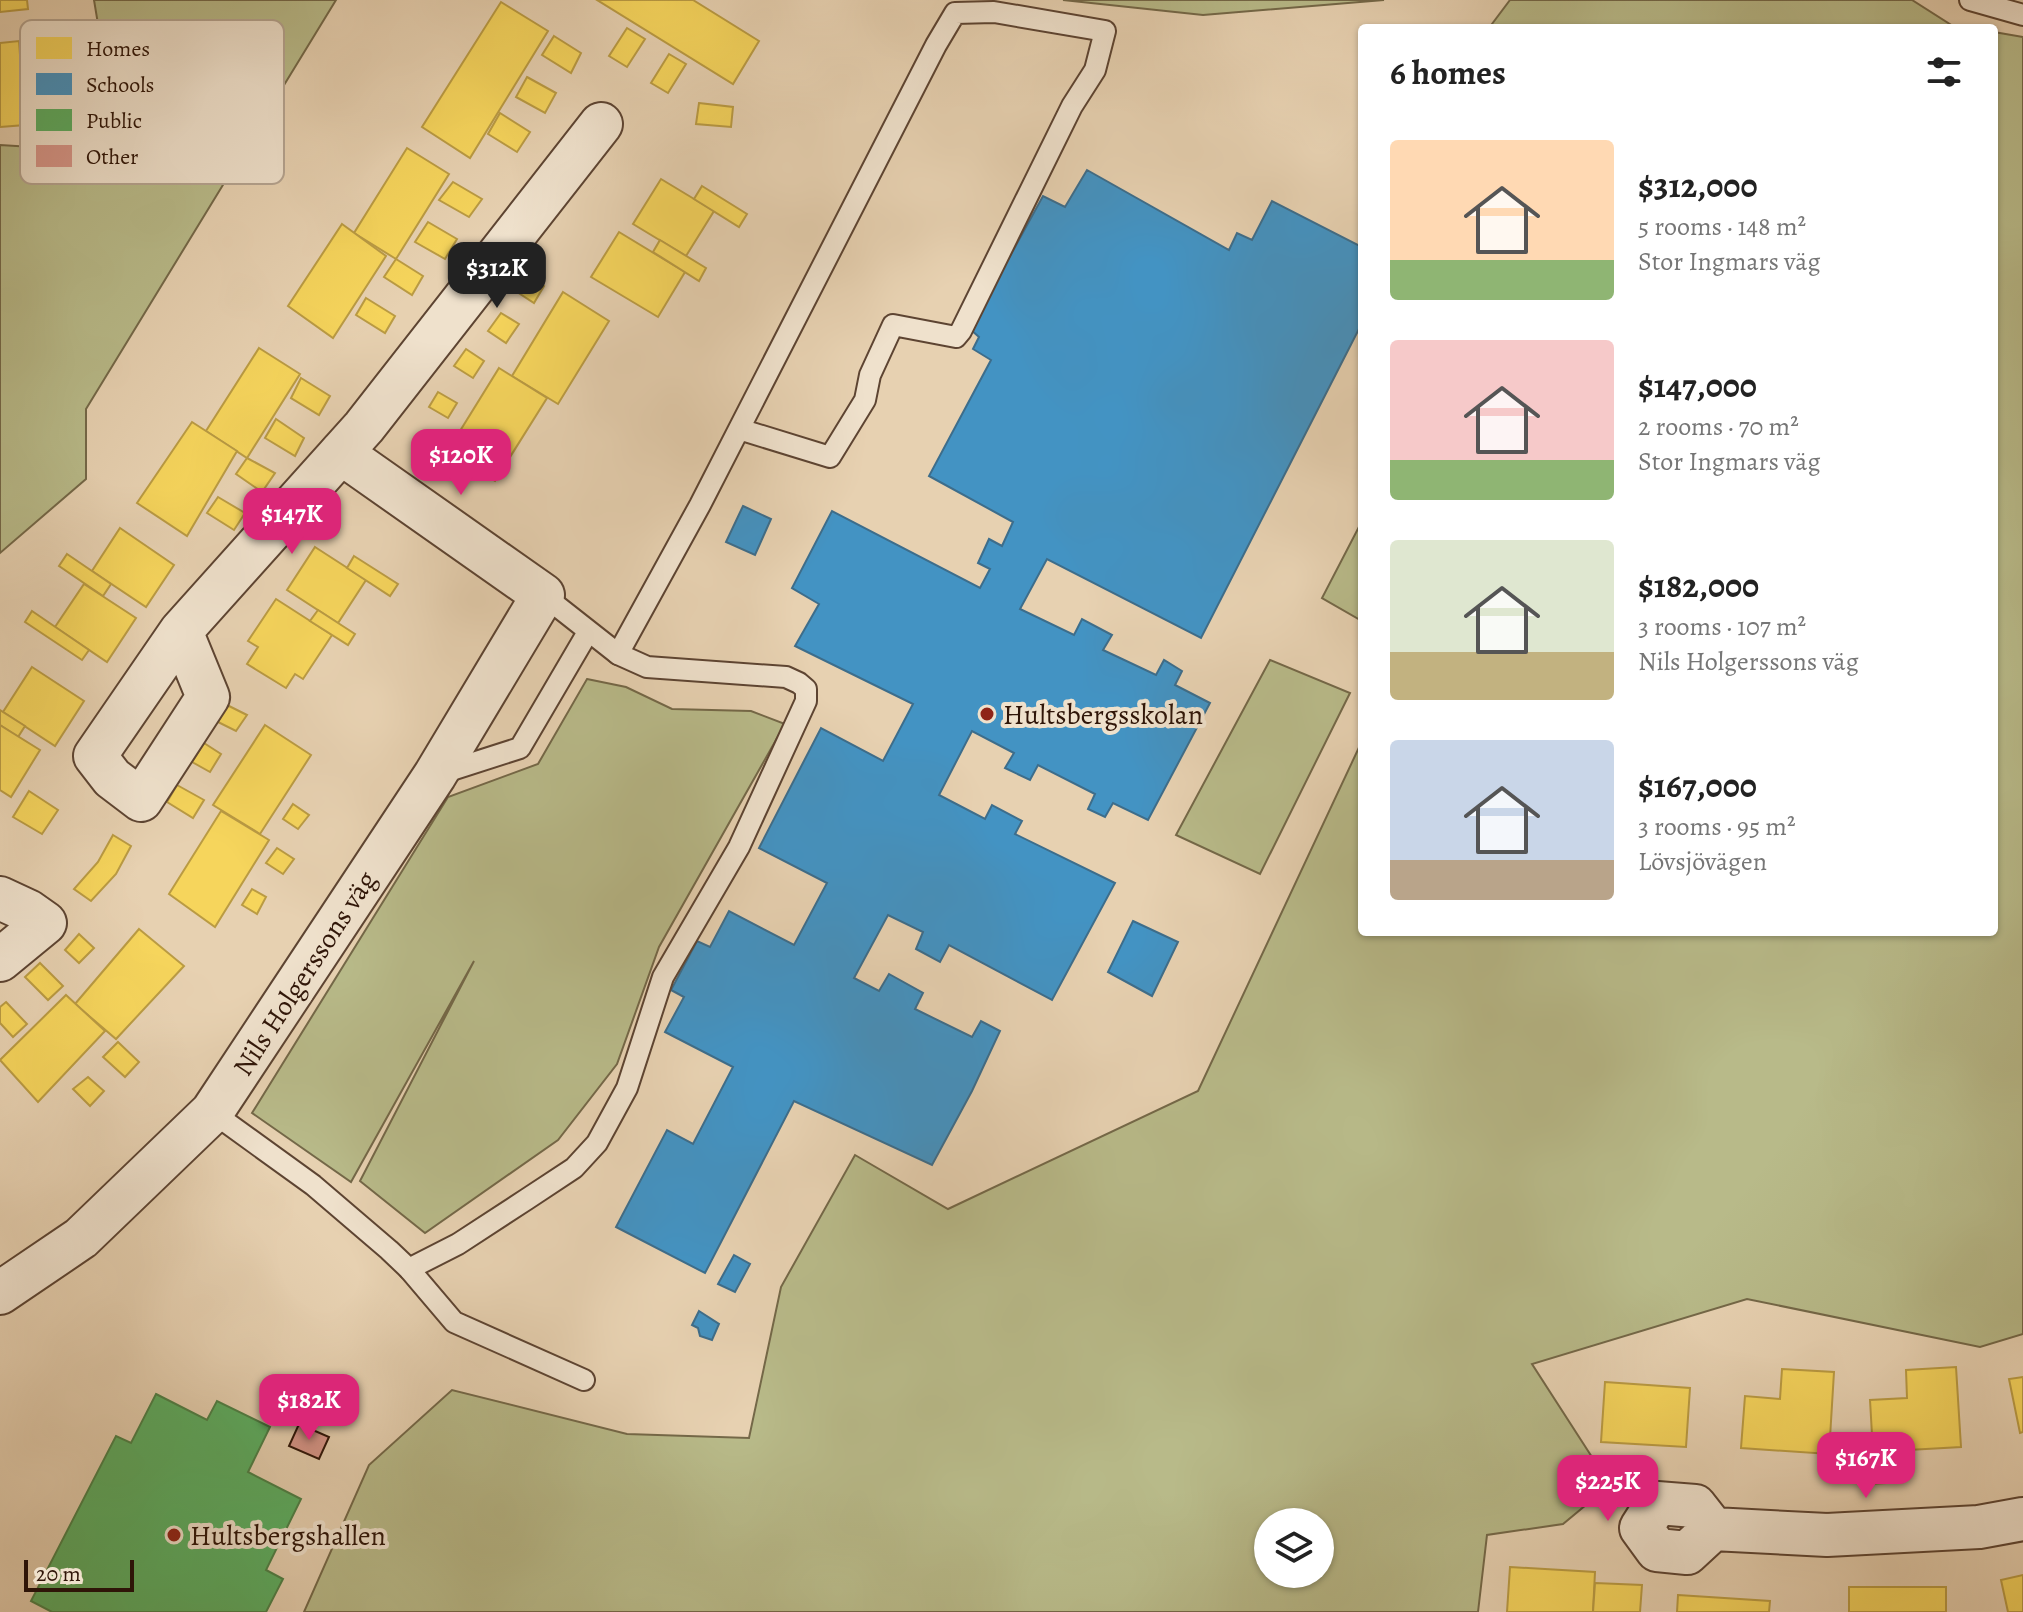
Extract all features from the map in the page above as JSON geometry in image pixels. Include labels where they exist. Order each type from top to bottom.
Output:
[{"type":"street","points":[[181,631],[364,427],[601,124]]},
{"type":"street","points":[[341,453],[543,595]]},
{"type":"street","name":"Nils Holgerssons väg","points":[[0,1293],[81,1238],[212,1112],[435,775],[543,595]]},
{"type":"street","points":[[0,898],[45,923],[0,960]]},
{"type":"street","points":[[1713,1529],[1827,1535],[1979,1527],[2023,1519]]},
{"type":"lane","points":[[1970,0],[2023,15]]},
{"type":"lane","points":[[618,654],[700,505],[936,45],[955,13],[994,12],[1105,31],[1095,70],[1072,106],[956,337],[893,325],[870,375],[865,400],[830,457],[739,429]]},
{"type":"lane","points":[[409,1269],[458,1244],[574,1168],[597,1143],[627,1088],[663,977],[739,847],[806,701],[806,689],[786,677],[647,667],[618,654],[543,595]]},
{"type":"lane","points":[[435,775],[520,748],[588,632]]},
{"type":"lane","points":[[212,1112],[313,1185],[409,1269],[454,1322],[584,1380]]},
{"type":"green space","points":[[94,0],[336,0],[284,85],[284,20],[97,20]]},
{"type":"green space","points":[[1063,0],[1384,0],[1203,15]]},
{"type":"green space","points":[[1510,0],[1912,0],[1950,24],[1492,24]]},
{"type":"green space","points":[[1998,33],[2023,37],[2023,1334],[1980,1347],[1747,1299],[1532,1364],[1610,1485],[1563,1524],[1487,1535],[1478,1612],[304,1612],[369,1465],[452,1390],[627,1434],[749,1438],[781,1287],[855,1155],[948,1209],[1198,1091],[1358,750],[1358,936],[1998,936]]},
{"type":"green space","points":[[0,145],[20,146],[20,184],[224,184],[86,409],[86,479],[0,553]]},
{"type":"green space","points":[[1358,529],[1358,619],[1322,598]]},
{"type":"green space","points":[[1270,660],[1350,693],[1260,874],[1176,835]]},
{"type":"green space","points":[[587,679],[626,687],[672,709],[751,711],[785,724],[659,947],[617,1064],[558,1140],[425,1233],[360,1181],[474,961],[351,1182],[252,1113],[448,797],[538,764]]},
{"type":"building: Homes","points":[[0,0],[27,0],[28,9],[0,12]]},
{"type":"building: Homes","points":[[597,0],[693,0],[759,41],[733,84]]},
{"type":"building: Homes","points":[[501,2],[548,31],[470,158],[422,127]]},
{"type":"building: Homes","points":[[627,28],[645,39],[627,67],[609,56]]},
{"type":"building: Homes","points":[[554,36],[581,53],[571,73],[542,55]]},
{"type":"building: Homes","points":[[19,41],[20,125],[0,127],[0,43]]},
{"type":"building: Homes","points":[[669,54],[686,64],[668,93],[651,83]]},
{"type":"building: Homes","points":[[527,77],[556,93],[545,113],[516,97]]},
{"type":"building: Homes","points":[[699,103],[733,107],[731,127],[696,124]]},
{"type":"building: Homes","points":[[500,113],[530,132],[517,152],[488,134]]},
{"type":"building: Homes","points":[[407,148],[449,174],[396,259],[354,233]]},
{"type":"building: Homes","points":[[661,179],[714,211],[686,256],[633,224]]},
{"type":"building: Homes","points":[[453,182],[482,199],[469,217],[439,200]]},
{"type":"building: Homes","points":[[702,186],[747,214],[739,227],[694,199]]},
{"type":"building: Homes","points":[[428,222],[457,239],[445,259],[415,242]]},
{"type":"building: Homes","points":[[342,224],[386,256],[333,338],[288,306]]},
{"type":"building: Homes","points":[[619,232],[685,272],[658,317],[591,277]]},
{"type":"building: Homes","points":[[660,240],[706,268],[699,281],[653,252]]},
{"type":"building: Homes","points":[[396,259],[423,276],[412,295],[384,277]]},
{"type":"building: Homes","points":[[525,273],[544,286],[534,303],[514,290]]},
{"type":"building: Homes","points":[[563,292],[609,321],[558,404],[512,376]]},
{"type":"building: Homes","points":[[366,298],[395,316],[385,333],[356,315]]},
{"type":"building: Homes","points":[[501,313],[519,324],[506,343],[488,331]]},
{"type":"building: Homes","points":[[259,348],[300,374],[247,458],[206,431]]},
{"type":"building: Homes","points":[[466,349],[484,361],[473,378],[454,366]]},
{"type":"building: Homes","points":[[499,368],[547,398],[495,481],[447,452]]},
{"type":"building: Homes","points":[[301,378],[330,396],[319,415],[291,398]]},
{"type":"building: Homes","points":[[438,392],[457,403],[448,418],[429,407]]},
{"type":"building: Homes","points":[[276,419],[304,438],[295,456],[265,438]]},
{"type":"building: Homes","points":[[192,422],[237,451],[187,536],[137,503]]},
{"type":"building: Homes","points":[[247,458],[275,473],[262,492],[236,474]]},
{"type":"building: Homes","points":[[218,497],[245,513],[234,530],[207,513]]},
{"type":"building: Homes","points":[[120,528],[174,565],[146,607],[92,571]]},
{"type":"building: Homes","points":[[315,547],[366,580],[338,623],[287,590]]},
{"type":"building: Homes","points":[[67,554],[111,584],[103,596],[59,566]]},
{"type":"building: Homes","points":[[354,556],[398,584],[390,596],[347,568]]},
{"type":"building: Homes","points":[[84,584],[136,618],[107,662],[55,627]]},
{"type":"building: Homes","points":[[276,599],[332,635],[303,679],[295,674],[286,688],[247,664],[258,647],[248,641]]},
{"type":"building: Homes","points":[[318,610],[355,634],[348,645],[310,621]]},
{"type":"building: Homes","points":[[32,611],[89,650],[82,660],[25,622]]},
{"type":"building: Homes","points":[[32,667],[84,701],[55,746],[3,712]]},
{"type":"building: Homes","points":[[227,705],[247,715],[236,731],[218,722]]},
{"type":"building: Homes","points":[[0,710],[25,726],[18,737],[0,725]]},
{"type":"building: Homes","points":[[0,725],[40,750],[11,797],[0,790]]},
{"type":"building: Homes","points":[[265,725],[311,755],[260,834],[213,805]]},
{"type":"building: Homes","points":[[204,743],[221,754],[210,772],[192,762]]},
{"type":"building: Homes","points":[[177,785],[204,800],[193,818],[167,802]]},
{"type":"building: Homes","points":[[29,791],[58,810],[42,834],[13,817]]},
{"type":"building: Homes","points":[[293,804],[309,815],[298,829],[283,819]]},
{"type":"building: Homes","points":[[221,811],[269,840],[215,927],[169,894]]},
{"type":"building: Homes","points":[[113,835],[131,846],[116,874],[91,901],[74,889],[98,862]]},
{"type":"building: Homes","points":[[277,848],[294,859],[283,874],[266,863]]},
{"type":"building: Homes","points":[[252,889],[266,897],[257,914],[242,905]]},
{"type":"building: Homes","points":[[139,929],[184,966],[116,1039],[75,1004]]},
{"type":"building: Homes","points":[[79,934],[94,948],[79,963],[65,950]]},
{"type":"building: Homes","points":[[40,963],[63,986],[48,1000],[25,977]]},
{"type":"building: Homes","points":[[66,995],[105,1031],[38,1102],[0,1060]]},
{"type":"building: Homes","points":[[6,1002],[27,1024],[13,1037],[0,1023],[0,1007]]},
{"type":"building: Homes","points":[[118,1042],[139,1062],[125,1077],[103,1057]]},
{"type":"building: Homes","points":[[88,1077],[104,1091],[90,1106],[73,1089]]},
{"type":"building: Homes","points":[[1956,1367],[1961,1447],[1873,1452],[1870,1400],[1907,1398],[1906,1370]]},
{"type":"building: Homes","points":[[1782,1369],[1834,1372],[1829,1454],[1741,1448],[1745,1396],[1780,1399]]},
{"type":"building: Homes","points":[[2023,1377],[2023,1432],[2020,1433],[2009,1379]]},
{"type":"building: Homes","points":[[1605,1382],[1690,1388],[1686,1447],[1601,1442]]},
{"type":"building: Homes","points":[[1901,1450],[1903,1482],[1870,1484],[1868,1452]]},
{"type":"building: Homes","points":[[1510,1567],[1595,1572],[1593,1612],[1507,1612]]},
{"type":"building: Homes","points":[[2023,1575],[2023,1612],[2008,1612],[2001,1580]]},
{"type":"building: Homes","points":[[1595,1583],[1642,1585],[1640,1612],[1593,1612]]},
{"type":"building: Homes","points":[[1849,1587],[1946,1587],[1946,1612],[1849,1612]]},
{"type":"building: Homes","points":[[1678,1595],[1770,1601],[1769,1612],[1677,1612]]},
{"type":"building: Schools","name":"Hultsbergsskolan","points":[[1087,170],[1229,250],[1237,233],[1252,240],[1272,201],[1358,245],[1358,331],[1201,638],[1047,559],[1020,609],[1074,635],[1082,619],[1112,635],[1103,650],[1156,675],[1164,660],[1182,671],[1175,685],[1210,703],[1148,820],[1113,803],[1105,817],[1088,809],[1095,794],[1038,765],[1030,780],[1005,768],[1014,753],[972,731],[939,795],[985,819],[992,805],[1022,821],[1015,834],[1115,883],[1052,1000],[949,945],[940,962],[916,949],[923,932],[888,915],[854,978],[879,991],[889,974],[923,993],[915,1009],[972,1037],[981,1021],[1000,1031],[972,1091],[932,1165],[794,1101],[705,1273],[616,1227],[667,1130],[693,1144],[733,1067],[665,1032],[684,997],[671,990],[697,941],[710,947],[729,911],[794,945],[827,883],[759,848],[821,728],[883,761],[913,704],[795,646],[819,604],[792,588],[832,511],[980,588],[990,569],[978,563],[989,539],[1002,546],[1013,522],[929,476],[991,360],[973,349],[979,337],[970,329],[1043,196],[1065,207]]},
{"type":"building: Schools","points":[[743,506],[771,519],[755,555],[726,542]]},
{"type":"building: Schools","points":[[1133,921],[1178,942],[1152,996],[1108,972]]},
{"type":"building: Schools","points":[[734,1255],[750,1264],[735,1292],[718,1284]]},
{"type":"building: Schools","points":[[699,1311],[719,1324],[712,1340],[700,1336],[698,1328],[692,1325]]},
{"type":"building: Public","name":"Hultsbergshallen","points":[[156,1394],[207,1420],[217,1401],[270,1427],[248,1472],[301,1499],[266,1570],[283,1579],[266,1612],[52,1612],[31,1601],[116,1436],[131,1443]]},
{"type":"building: Other","points":[[299,1424],[329,1437],[319,1459],[289,1446]]},
{"type":"place","name":"Hultsbergsskolan","points":[[987,714]]},
{"type":"place","name":"Hultsbergshallen","points":[[174,1535]]}]
